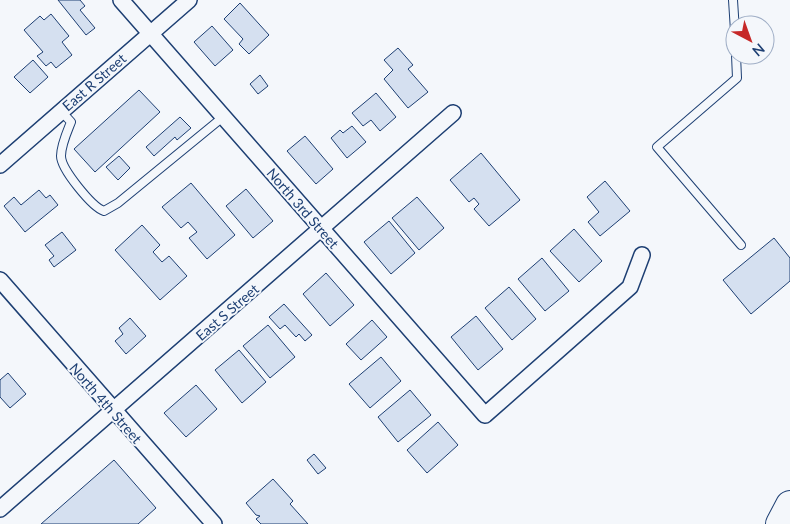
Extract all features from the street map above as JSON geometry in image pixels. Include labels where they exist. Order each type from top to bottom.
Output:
[{"type":"highway","points":[[780,524],[790,505]]},
{"type":"street","name":"North 3rd Street","points":[[121,0],[485,415],[630,287],[642,255]]},
{"type":"street","name":"East R Street","points":[[0,165],[66,117],[150,33],[189,0]]},
{"type":"street","name":"East S Street","points":[[0,509],[322,230],[453,113]]},
{"type":"street","name":"North 4th Street","points":[[2,286],[214,524]]},
{"type":"lane","points":[[733,0],[734,15]]},
{"type":"lane","points":[[736,65],[737,78],[657,147],[741,245]]},
{"type":"lane","points":[[66,117],[62,152],[63,163],[80,188],[99,209],[104,211],[118,204],[223,117]]},
{"type":"building","points":[[58,0],[80,0],[85,6],[80,10],[95,28],[86,35]]},
{"type":"building","points":[[240,3],[269,35],[249,54],[239,44],[243,39],[224,19]]},
{"type":"building","points":[[51,14],[69,36],[62,42],[72,55],[56,68],[51,62],[46,66],[37,56],[43,52],[24,30],[40,16],[44,20]]},
{"type":"building","points":[[212,26],[233,50],[215,66],[194,42]]},
{"type":"building","points":[[398,48],[413,65],[408,69],[428,92],[408,108],[384,79],[393,70],[384,60]]},
{"type":"building","points":[[33,60],[48,77],[30,93],[14,77]]},
{"type":"building","points":[[260,75],[268,86],[258,94],[250,84]]},
{"type":"building","points":[[139,90],[160,112],[95,172],[74,149]]},
{"type":"building","points":[[376,93],[396,117],[380,131],[371,120],[363,126],[352,113]]},
{"type":"building","points":[[180,117],[191,128],[177,140],[175,137],[154,156],[146,147]]},
{"type":"building","points":[[352,126],[366,142],[347,158],[331,138],[340,130],[343,133]]},
{"type":"building","points":[[305,136],[333,169],[316,184],[287,151]]},
{"type":"building","points":[[481,153],[520,200],[489,226],[474,209],[479,204],[474,198],[469,202],[450,180]]},
{"type":"building","points":[[119,156],[130,168],[118,180],[106,167]]},
{"type":"building","points":[[605,181],[630,211],[600,236],[588,222],[599,212],[587,197]]},
{"type":"building","points":[[191,183],[235,235],[207,259],[189,238],[197,232],[188,222],[181,228],[162,207]]},
{"type":"building","points":[[246,189],[273,221],[253,238],[226,206]]},
{"type":"building","points":[[39,190],[46,198],[50,195],[58,205],[25,232],[4,206],[14,197],[21,205]]},
{"type":"building","points":[[417,197],[444,228],[419,250],[392,218]]},
{"type":"building","points":[[389,221],[415,253],[391,274],[364,242]]},
{"type":"building","points":[[142,225],[160,245],[153,252],[162,262],[169,256],[187,276],[160,300],[115,250]]},
{"type":"building","points":[[574,229],[602,261],[579,282],[550,251]]},
{"type":"building","points":[[62,232],[76,250],[54,267],[49,260],[54,256],[45,245]]},
{"type":"building","points":[[774,238],[790,258],[790,281],[751,314],[723,280]]},
{"type":"building","points":[[542,258],[569,291],[545,311],[518,279]]},
{"type":"building","points":[[326,273],[354,305],[330,326],[303,294]]},
{"type":"building","points":[[509,287],[536,319],[512,340],[485,308]]},
{"type":"building","points":[[284,304],[312,335],[305,341],[299,334],[296,337],[285,325],[280,329],[269,317]]},
{"type":"building","points":[[476,316],[503,349],[478,370],[451,337]]},
{"type":"building","points":[[130,318],[146,336],[126,354],[115,341],[123,334],[119,328]]},
{"type":"building","points":[[372,320],[387,337],[361,360],[346,344]]},
{"type":"building","points":[[268,325],[295,357],[270,378],[243,346]]},
{"type":"building","points":[[239,350],[266,382],[242,403],[215,370]]},
{"type":"building","points":[[381,357],[401,381],[370,408],[349,384]]},
{"type":"building","points":[[8,373],[26,394],[10,408],[0,397],[0,380]]},
{"type":"building","points":[[196,385],[217,409],[186,437],[164,413]]},
{"type":"building","points":[[410,390],[431,415],[398,442],[378,417]]},
{"type":"building","points":[[438,422],[458,445],[427,473],[407,450]]},
{"type":"building","points":[[314,454],[326,468],[318,474],[307,460]]},
{"type":"building","points":[[114,460],[156,508],[138,524],[41,524]]},
{"type":"building","points":[[273,479],[293,501],[290,504],[308,524],[261,524],[256,519],[260,516],[256,515],[246,503]]}]
